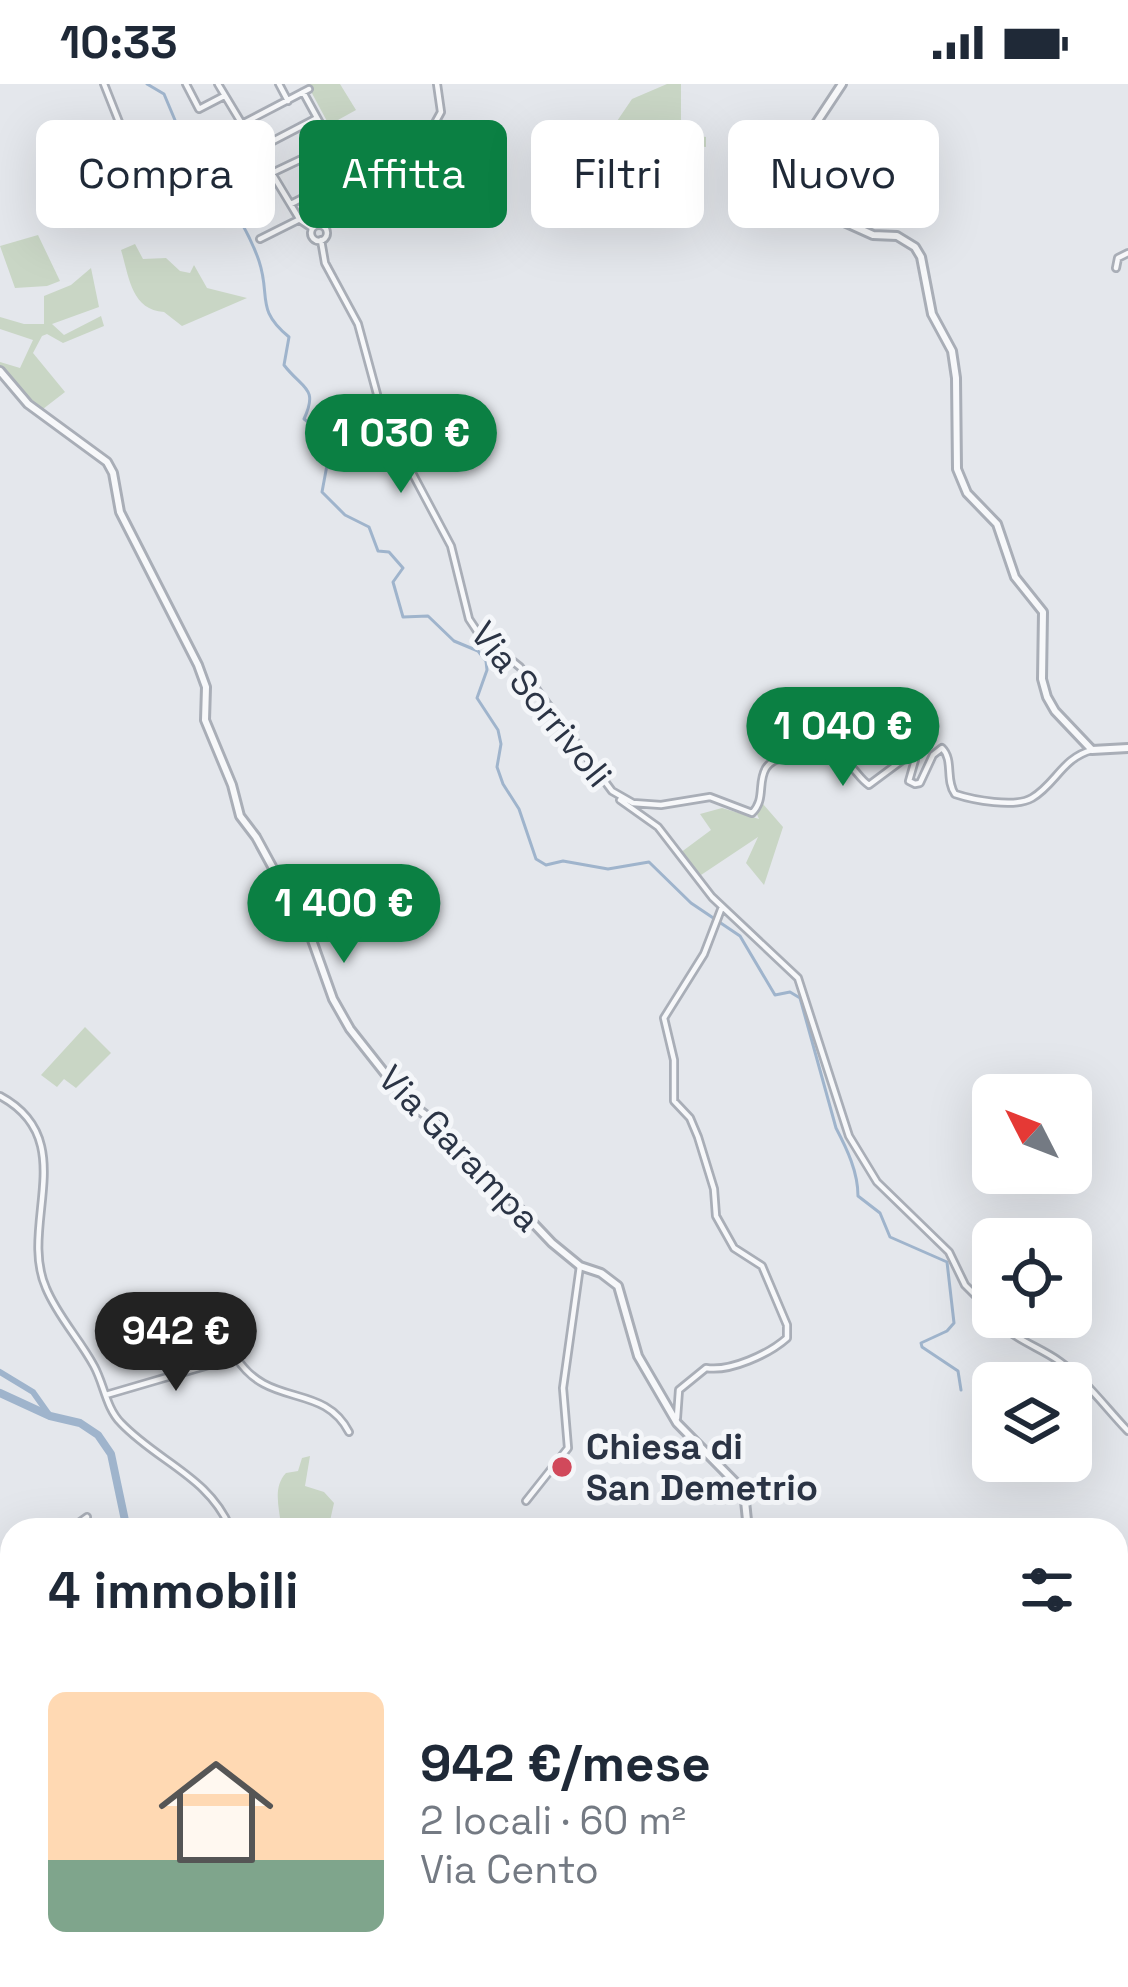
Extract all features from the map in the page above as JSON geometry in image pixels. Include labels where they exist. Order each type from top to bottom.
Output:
[{"type":"street","points":[[104,84],[118,120]]},
{"type":"street","points":[[186,84],[199,109],[224,96]]},
{"type":"street","points":[[218,84],[239,120]]},
{"type":"street","points":[[279,84],[288,101]]},
{"type":"street","points":[[436,84],[439,120]]},
{"type":"street","points":[[842,84],[807,135],[803,152],[833,217],[873,235],[897,236],[921,257],[925,290],[952,351],[957,469],[967,493],[997,524],[1015,577],[1043,612],[1042,679],[1047,697],[1092,751],[1128,748]]},
{"type":"street","points":[[250,120],[306,91],[316,118],[275,140]]},
{"type":"street","points":[[275,178],[299,218]]},
{"type":"street","points":[[291,204],[299,200]]},
{"type":"street","points":[[260,239],[299,220]]},
{"type":"street","points":[[310,228],[319,240],[326,229],[320,225],[312,230]]},
{"type":"street","name":"Via Sorrivoli","points":[[319,240],[325,263],[358,324],[384,420],[451,546],[473,628],[520,667],[612,791],[633,803],[661,805],[710,797],[752,813],[761,802],[764,772],[774,761],[820,755],[838,758],[869,785],[912,753],[910,781],[915,784],[942,748],[955,794],[1021,802],[1032,798],[1072,757],[1092,751]]},
{"type":"street","points":[[1115,268],[1118,258],[1128,254]]},
{"type":"street","name":"Via Garampa","points":[[0,371],[28,404],[97,452],[113,473],[120,512],[198,665],[206,687],[205,720],[240,816],[312,940],[350,1029],[406,1100],[445,1130],[552,1244],[618,1286],[638,1356],[677,1423],[737,1484],[747,1518]]},
{"type":"street","points":[[612,791],[658,827],[722,908],[798,978],[849,1136],[877,1182],[949,1252],[972,1292]]},
{"type":"street","points":[[677,1423],[679,1390],[700,1372],[724,1369],[787,1338],[787,1325],[762,1266],[734,1248],[716,1216],[714,1189],[698,1138],[671,1088],[674,1060],[664,1018],[704,954],[722,908]]},
{"type":"street","points":[[0,1096],[28,1114],[38,1134],[42,1280],[57,1313],[96,1370],[112,1412],[129,1431],[202,1484],[226,1518]]},
{"type":"street","points":[[526,1501],[568,1448],[563,1388],[580,1266]]},
{"type":"street","points":[[1020,1338],[1086,1383],[1128,1430]]},
{"type":"street","points":[[106,1395],[236,1357],[271,1388],[330,1406],[349,1432]]},
{"type":"green space","points":[[307,84],[340,84],[356,110],[338,120],[326,120]]},
{"type":"green space","points":[[667,84],[681,84],[681,120],[618,120],[632,99]]},
{"type":"green space","points":[[38,235],[60,281],[15,288],[0,246]]},
{"type":"green space","points":[[135,244],[143,259],[166,258],[180,271],[190,273],[194,265],[207,288],[247,298],[182,326],[144,305],[133,290],[121,250]]},
{"type":"green space","points":[[91,268],[99,307],[52,324],[64,335],[101,316],[104,326],[63,343],[42,336],[33,353],[65,392],[43,409],[0,369],[0,362],[20,368],[33,340],[0,329],[0,317],[44,324],[44,296],[71,285]]},
{"type":"green space","points":[[763,804],[783,827],[764,885],[746,863],[758,837],[698,877],[680,853],[711,830],[700,814],[722,808],[759,819],[756,812]]},
{"type":"green space","points":[[85,1027],[111,1053],[76,1088],[64,1079],[57,1087],[41,1075]]},
{"type":"green space","points":[[310,1456],[305,1486],[324,1492],[334,1503],[331,1518],[280,1518],[281,1479],[298,1471],[302,1458]]},
{"type":"waterway","points":[[147,84],[164,94],[180,132],[194,144],[253,246],[268,310],[289,337],[284,365],[309,394],[304,419],[323,433],[330,449],[322,492],[345,515],[369,527],[378,551],[389,552],[403,568],[393,582],[403,617],[428,616],[454,641],[478,651],[486,661],[477,698],[498,730],[497,767],[519,809],[536,859],[546,865],[563,861],[608,869],[649,862],[691,903],[740,936],[775,995],[790,992],[800,998],[836,1128],[854,1169],[858,1196],[880,1213],[890,1237],[947,1262],[954,1323],[921,1343],[958,1371],[961,1390]]},
{"type":"waterway","points":[[0,1372],[33,1392],[50,1416]]},
{"type":"waterway","points":[[0,1393],[50,1416],[80,1423],[98,1435],[111,1454],[124,1518]]},
{"type":"place","name":"Chiesa di San Demetrio","points":[[562,1467]]}]
